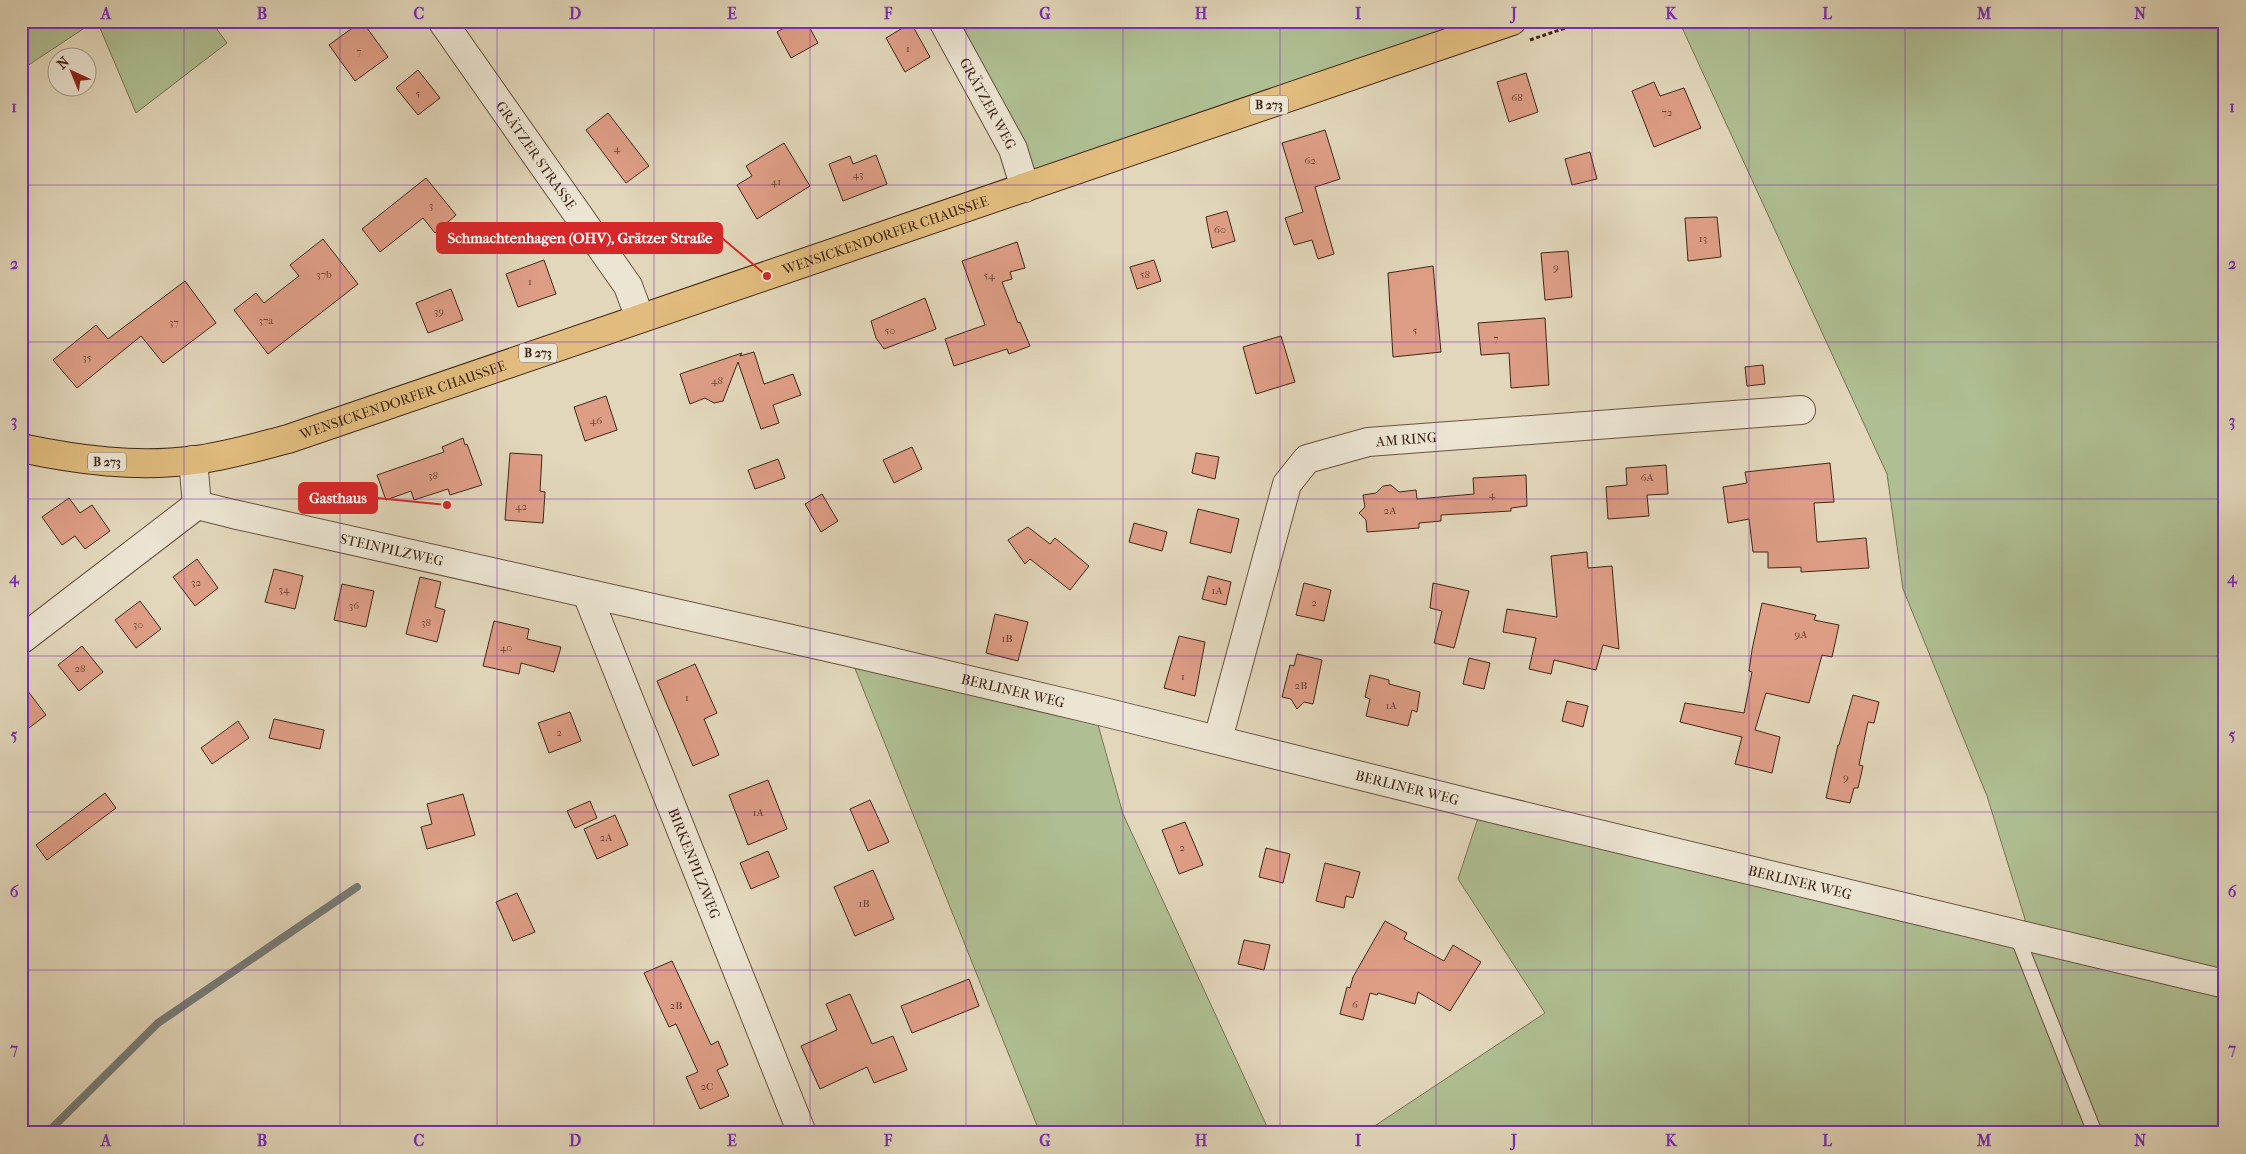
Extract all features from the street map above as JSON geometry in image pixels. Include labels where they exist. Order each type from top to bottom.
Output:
[{"type":"main road","name":"WENSICKENDORFER CHAUSSEE","points":[[21,448],[102,462],[194,460],[233,454],[288,439],[1512,21]]},
{"type":"street","name":"GRÄTZER STRASSE","points":[[442,21],[628,286],[640,318]]},
{"type":"street","name":"GRÄTZER WEG","points":[[943,21],[1013,149],[1025,188]]},
{"type":"street","name":"AM RING","points":[[1218,739],[1286,484],[1307,459],[1368,442],[1801,410]]},
{"type":"street","points":[[21,640],[197,505],[194,460]]},
{"type":"street","name":"STEINPILZWEG","points":[[197,505],[587,594]]},
{"type":"street","name":"BERLINER WEG","points":[[587,594],[845,651],[1218,739],[1482,806],[2225,984]]},
{"type":"street","name":"BIRKENPILZWEG","points":[[587,594],[802,1133]]},
{"type":"lane","points":[[2016,934],[2095,1133]]},
{"type":"green space","points":[[21,21],[95,21],[54,48],[48,48],[48,52],[21,70]]},
{"type":"green space","points":[[97,21],[211,21],[227,43],[136,113]]},
{"type":"green space","points":[[951,21],[1492,21],[1038,177]]},
{"type":"green space","points":[[1679,21],[2225,21],[2225,1133],[1364,1133],[1545,1013],[1458,879],[1482,806],[2023,933],[2025,919],[1987,796],[1903,589],[1887,474]]},
{"type":"green space","points":[[852,661],[1097,721],[1123,814],[1270,1133],[1040,1133]]},
{"type":"building","points":[[362,21],[388,57],[355,81],[329,45]]},
{"type":"building","points":[[796,21],[806,21],[818,43],[791,58],[777,32]]},
{"type":"building","points":[[911,23],[930,57],[905,72],[886,38]]},
{"type":"building","points":[[418,70],[440,98],[418,115],[396,88]]},
{"type":"building","points":[[1526,73],[1538,112],[1509,122],[1497,82]]},
{"type":"building","points":[[1654,82],[1660,96],[1684,88],[1701,128],[1654,147],[1632,91]]},
{"type":"building","points":[[608,113],[649,166],[626,183],[586,130]]},
{"type":"building","points":[[1325,130],[1340,179],[1315,187],[1334,254],[1318,259],[1312,240],[1294,245],[1285,218],[1303,212],[1282,143]]},
{"type":"building","points":[[784,143],[810,186],[757,219],[737,185],[752,176],[746,166]]},
{"type":"building","points":[[1590,152],[1597,179],[1572,185],[1565,159]]},
{"type":"building","points":[[876,155],[887,184],[843,201],[829,164],[850,156],[853,164]]},
{"type":"building","points":[[426,178],[456,215],[435,233],[423,218],[380,252],[362,229]]},
{"type":"building","points":[[1227,211],[1235,241],[1212,248],[1206,217]]},
{"type":"building","points":[[1717,217],[1721,257],[1688,261],[1685,218]]},
{"type":"building","points":[[323,239],[358,284],[268,354],[234,310],[256,293],[264,303],[299,276],[290,265]]},
{"type":"building","points":[[1017,242],[1025,268],[1010,272],[1012,279],[1002,282],[1018,323],[1020,322],[1030,346],[1009,354],[1007,349],[954,366],[945,339],[985,325],[962,261]]},
{"type":"building","points":[[1568,251],[1572,297],[1545,300],[1541,253]]},
{"type":"building","points":[[544,260],[556,294],[518,307],[506,274]]},
{"type":"building","points":[[1154,260],[1161,281],[1137,289],[1130,267]]},
{"type":"building","points":[[1433,266],[1441,352],[1393,357],[1388,273]]},
{"type":"building","points":[[185,281],[216,323],[163,363],[141,336],[77,388],[53,360],[96,325],[108,339]]},
{"type":"building","points":[[451,289],[463,320],[428,333],[416,303]]},
{"type":"building","points":[[925,298],[936,329],[884,349],[876,338],[871,321]]},
{"type":"building","points":[[1545,318],[1549,385],[1511,388],[1509,353],[1481,355],[1478,323]]},
{"type":"building","points":[[1281,336],[1295,382],[1256,394],[1243,347]]},
{"type":"building","points":[[754,352],[764,384],[793,374],[801,395],[773,405],[779,423],[761,429],[738,362],[723,401],[714,403],[705,398],[690,404],[680,374],[742,353],[740,356]]},
{"type":"building","points":[[1763,365],[1765,384],[1747,386],[1745,367]]},
{"type":"building","points":[[606,396],[617,430],[585,441],[574,407]]},
{"type":"building","points":[[463,438],[482,485],[450,495],[448,489],[414,500],[411,491],[386,500],[377,475],[444,452],[442,447]]},
{"type":"building","points":[[912,447],[922,469],[894,483],[883,460]]},
{"type":"building","points":[[510,453],[542,455],[540,491],[545,492],[543,523],[505,520]]},
{"type":"building","points":[[1196,453],[1219,457],[1215,479],[1192,473]]},
{"type":"building","points":[[778,459],[785,478],[755,489],[748,470]]},
{"type":"building","points":[[1830,463],[1834,502],[1814,503],[1817,542],[1866,538],[1869,568],[1801,572],[1801,567],[1768,568],[1768,552],[1753,552],[1749,519],[1728,523],[1723,487],[1747,483],[1745,472]]},
{"type":"building","points":[[1666,465],[1668,494],[1647,495],[1649,516],[1608,519],[1606,487],[1627,485],[1626,468]]},
{"type":"building","points":[[1526,475],[1527,506],[1511,508],[1511,511],[1441,515],[1441,521],[1419,523],[1419,528],[1367,532],[1366,520],[1359,513],[1365,507],[1363,495],[1376,493],[1383,486],[1391,485],[1399,492],[1416,490],[1417,499],[1474,494],[1473,478]]},
{"type":"building","points":[[822,494],[838,521],[821,532],[805,504]]},
{"type":"building","points":[[69,498],[80,513],[92,505],[110,531],[85,549],[75,536],[62,545],[42,517]]},
{"type":"building","points":[[1198,509],[1239,519],[1231,553],[1190,543]]},
{"type":"building","points":[[1134,523],[1167,532],[1162,551],[1129,542]]},
{"type":"building","points":[[1028,527],[1050,544],[1055,538],[1089,566],[1070,590],[1030,559],[1025,564],[1008,540]]},
{"type":"building","points":[[1587,552],[1588,568],[1612,566],[1619,649],[1603,645],[1596,670],[1554,660],[1551,674],[1529,669],[1536,638],[1503,632],[1507,609],[1557,617],[1551,556]]},
{"type":"building","points":[[197,559],[218,588],[195,606],[173,577]]},
{"type":"building","points":[[274,569],[303,576],[295,609],[265,602]]},
{"type":"building","points":[[1208,576],[1231,582],[1226,605],[1202,599]]},
{"type":"building","points":[[420,577],[441,582],[435,607],[445,610],[437,642],[406,634]]},
{"type":"building","points":[[1304,583],[1331,590],[1324,621],[1296,615]]},
{"type":"building","points":[[1433,583],[1469,591],[1454,648],[1434,643],[1442,611],[1430,608]]},
{"type":"building","points":[[342,584],[374,591],[366,627],[334,620]]},
{"type":"building","points":[[140,601],[161,629],[136,648],[115,620]]},
{"type":"building","points":[[1762,603],[1816,615],[1814,620],[1839,625],[1832,657],[1822,655],[1809,703],[1766,693],[1755,730],[1780,737],[1772,773],[1735,764],[1742,737],[1680,722],[1685,703],[1744,713],[1752,672],[1749,671],[1752,650]]},
{"type":"building","points":[[995,614],[1028,622],[1018,661],[986,653]]},
{"type":"building","points":[[494,621],[529,629],[527,639],[561,647],[554,672],[521,663],[519,674],[483,666]]},
{"type":"building","points":[[1179,636],[1205,642],[1195,696],[1164,688]]},
{"type":"building","points":[[82,646],[103,672],[79,691],[58,665]]},
{"type":"building","points":[[1297,654],[1322,660],[1313,704],[1304,702],[1297,709],[1291,699],[1282,697],[1290,665],[1294,666]]},
{"type":"building","points":[[1469,658],[1490,663],[1484,689],[1463,684]]},
{"type":"building","points":[[695,664],[717,713],[704,719],[719,755],[693,766],[657,681]]},
{"type":"building","points":[[1370,675],[1389,680],[1389,684],[1420,692],[1417,712],[1412,710],[1408,726],[1366,716],[1370,699],[1365,697]]},
{"type":"building","points":[[21,682],[46,715],[21,734]]},
{"type":"building","points":[[1853,695],[1879,702],[1874,723],[1868,722],[1859,765],[1863,766],[1858,788],[1854,788],[1850,803],[1826,798],[1838,745]]},
{"type":"building","points":[[1567,701],[1588,706],[1583,727],[1562,721]]},
{"type":"building","points":[[570,712],[581,741],[549,753],[538,723]]},
{"type":"building","points":[[274,719],[324,730],[320,749],[269,738]]},
{"type":"building","points":[[238,721],[249,738],[212,764],[201,748]]},
{"type":"building","points":[[768,780],[787,829],[748,845],[729,795]]},
{"type":"building","points":[[105,793],[116,808],[47,860],[36,845]]},
{"type":"building","points":[[463,794],[475,835],[427,849],[421,827],[432,824],[427,804]]},
{"type":"building","points":[[870,800],[889,842],[868,851],[850,809]]},
{"type":"building","points":[[590,801],[597,818],[575,828],[567,811]]},
{"type":"building","points":[[615,815],[628,845],[597,859],[584,829]]},
{"type":"building","points":[[1185,822],[1203,865],[1179,874],[1162,830]]},
{"type":"building","points":[[1266,848],[1290,854],[1283,883],[1259,877]]},
{"type":"building","points":[[768,851],[779,877],[751,889],[740,863]]},
{"type":"building","points":[[1325,863],[1360,872],[1353,898],[1346,896],[1344,908],[1316,901]]},
{"type":"building","points":[[873,870],[894,919],[855,936],[834,887]]},
{"type":"building","points":[[517,893],[535,932],[513,941],[496,902]]},
{"type":"building","points":[[1385,921],[1407,933],[1404,939],[1444,961],[1453,945],[1481,962],[1450,1011],[1418,992],[1415,1004],[1378,993],[1377,995],[1370,993],[1363,1020],[1340,1014],[1347,987],[1350,988],[1353,977]]},
{"type":"building","points":[[1244,940],[1270,945],[1264,970],[1238,964]]},
{"type":"building","points":[[672,961],[711,1045],[718,1041],[728,1065],[717,1070],[729,1096],[700,1109],[686,1077],[698,1072],[676,1024],[669,1027],[644,973]]},
{"type":"building","points":[[969,979],[979,1006],[912,1033],[901,1006]]},
{"type":"building","points":[[850,994],[872,1044],[893,1036],[907,1070],[874,1083],[867,1067],[820,1089],[801,1046],[837,1030],[826,1004]]},
{"type":"waterway","points":[[47,1133],[158,1023],[357,887]]},
{"type":"place","name":"Schmachtenhagen (OHV), Grätzer Straße","points":[[767,276]]},
{"type":"place","name":"Gasthaus","points":[[447,505]]}]
